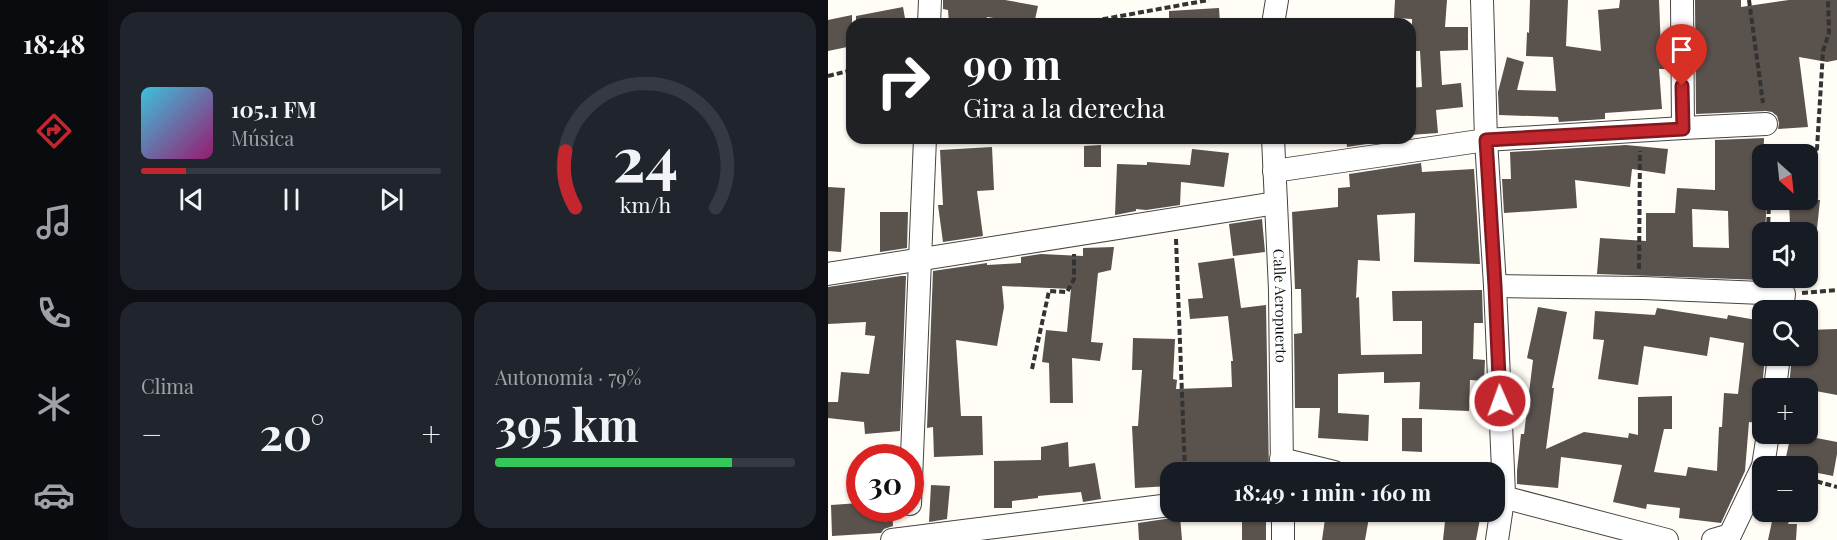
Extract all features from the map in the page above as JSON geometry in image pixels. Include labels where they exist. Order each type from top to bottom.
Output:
[{"type":"street","points":[[929,18],[930,0]]},
{"type":"street","points":[[1274,18],[1277,0]]},
{"type":"street","points":[[1482,0],[1486,140],[1495,286],[1497,462]]},
{"type":"street","points":[[1682,0],[1683,129]]},
{"type":"street","points":[[1274,171],[1486,140],[1766,124]]},
{"type":"street","points":[[913,444],[925,144]]},
{"type":"street","name":"Calle Aeropuerto","points":[[1273,144],[1280,290],[1282,462]]},
{"type":"street","points":[[828,274],[1276,203]]},
{"type":"street","points":[[1495,286],[1639,288],[1762,300]]},
{"type":"street","points":[[1713,540],[1730,535],[1763,466],[1766,444]]},
{"type":"street","points":[[907,522],[904,539],[1160,506]]},
{"type":"street","points":[[1505,509],[1667,540]]},
{"type":"street","points":[[1283,522],[1283,540]]},
{"type":"street","points":[[1497,540],[1498,522]]},
{"type":"path","points":[[1109,18],[1209,0]]},
{"type":"path","points":[[1749,0],[1766,124]]},
{"type":"path","points":[[1817,144],[1823,51],[1829,33],[1828,0]]},
{"type":"path","points":[[828,76],[846,72]]},
{"type":"path","points":[[1639,288],[1641,131]]},
{"type":"path","points":[[1176,219],[1185,462]]},
{"type":"path","points":[[1032,369],[1049,291],[1067,292],[1074,279],[1073,235]]},
{"type":"path","points":[[1792,300],[1837,290]]},
{"type":"path","points":[[1818,482],[1837,488]]},
{"type":"building","points":[[943,0],[1005,0],[1038,6],[1035,18],[949,18],[948,10],[943,9]]},
{"type":"building","points":[[1395,0],[1447,0],[1445,27],[1468,27],[1468,50],[1440,51],[1442,85],[1461,83],[1463,107],[1436,110],[1438,133],[1416,135],[1416,88],[1422,87],[1420,51],[1416,51],[1416,18],[1394,18]]},
{"type":"building","points":[[1530,0],[1568,0],[1566,46],[1601,51],[1598,10],[1619,8],[1620,0],[1659,0],[1661,50],[1669,51],[1669,69],[1659,69],[1662,109],[1605,113],[1605,119],[1559,122],[1558,117],[1499,115],[1498,92],[1507,57],[1524,62],[1517,90],[1556,91],[1553,57],[1526,56]]},
{"type":"building","points":[[1695,0],[1741,0],[1741,7],[1789,0],[1837,0],[1837,60],[1827,62],[1799,57],[1808,127],[1778,129],[1777,116],[1766,111],[1696,114]]},
{"type":"building","points":[[903,7],[905,18],[856,18],[856,16]]},
{"type":"building","points":[[1219,8],[1220,18],[1169,18],[1169,11]]},
{"type":"building","points":[[852,15],[852,18],[846,18],[846,47],[828,51],[828,20]]},
{"type":"building","points":[[1764,138],[1764,144],[1752,144],[1752,210],[1766,210],[1766,222],[1752,222],[1752,280],[1597,274],[1600,238],[1646,241],[1646,213],[1675,213],[1677,188],[1715,190],[1715,140]],"holes":[[[1692,209],[1728,211],[1729,248],[1693,247]]]},
{"type":"building","points":[[1347,144],[1367,144],[1347,147]]},
{"type":"building","points":[[1101,145],[1101,167],[1084,167],[1084,146]]},
{"type":"building","points":[[1626,145],[1668,149],[1665,174],[1632,169],[1630,187],[1575,180],[1577,208],[1504,213],[1502,179],[1511,179],[1510,152]]},
{"type":"building","points":[[992,147],[994,190],[977,191],[983,236],[943,242],[938,205],[943,205],[940,150]]},
{"type":"building","points":[[1192,149],[1229,153],[1224,187],[1181,182],[1180,205],[1146,210],[1136,209],[1136,211],[1115,215],[1117,164],[1147,165],[1147,162],[1190,165]]},
{"type":"building","points":[[1421,163],[1422,172],[1474,169],[1480,264],[1414,262],[1415,213],[1377,215],[1380,261],[1358,260],[1356,298],[1359,297],[1361,355],[1422,354],[1422,321],[1393,321],[1392,291],[1482,290],[1483,323],[1474,323],[1473,359],[1485,360],[1484,381],[1470,380],[1469,411],[1419,409],[1420,382],[1384,383],[1384,372],[1338,374],[1338,413],[1369,415],[1368,441],[1318,438],[1320,408],[1295,408],[1294,334],[1302,333],[1301,289],[1295,289],[1292,212],[1338,207],[1338,188],[1350,187],[1349,174]]},
{"type":"building","points":[[828,187],[845,188],[841,252],[828,251]]},
{"type":"building","points":[[1818,200],[1820,200],[1818,222],[1790,222],[1789,210],[1818,210]]},
{"type":"building","points":[[880,212],[908,212],[907,248],[880,252]]},
{"type":"building","points":[[1262,219],[1265,252],[1233,256],[1229,224]]},
{"type":"building","points":[[1114,247],[1111,270],[1098,273],[1091,342],[1103,343],[1100,361],[1072,358],[1073,403],[1050,403],[1049,363],[1042,362],[1046,330],[1067,332],[1071,289],[1002,286],[1004,307],[997,346],[956,340],[961,416],[982,416],[983,455],[934,457],[933,427],[927,428],[933,271],[987,263],[987,265],[1021,263],[1021,257],[1041,254],[1083,256],[1083,248]]},
{"type":"building","points":[[1234,258],[1241,308],[1266,305],[1269,462],[1160,462],[1160,487],[1135,488],[1132,426],[1138,426],[1142,370],[1132,370],[1133,338],[1175,339],[1173,379],[1177,380],[1176,389],[1232,387],[1231,361],[1233,361],[1228,316],[1190,319],[1188,299],[1203,298],[1198,263]]},
{"type":"building","points":[[906,276],[900,431],[865,434],[864,422],[828,418],[828,402],[838,402],[841,372],[869,374],[875,336],[865,335],[866,322],[828,324],[828,287]]},
{"type":"building","points":[[1538,307],[1567,312],[1552,388],[1554,388],[1546,449],[1584,432],[1628,438],[1629,433],[1638,435],[1638,397],[1672,396],[1672,429],[1664,429],[1654,472],[1686,476],[1688,467],[1717,471],[1719,427],[1722,427],[1724,393],[1738,394],[1744,343],[1710,337],[1707,356],[1644,346],[1638,385],[1598,379],[1604,340],[1593,339],[1595,311],[1655,315],[1657,308],[1727,319],[1728,315],[1752,319],[1752,366],[1764,366],[1763,378],[1752,378],[1752,422],[1749,422],[1745,471],[1721,523],[1679,518],[1680,508],[1647,504],[1646,509],[1613,502],[1622,465],[1561,457],[1558,488],[1517,484],[1521,434],[1524,434],[1533,360],[1527,358]]},
{"type":"building","points":[[1837,329],[1837,395],[1818,391],[1818,378],[1790,378],[1791,366],[1818,366],[1818,330]]},
{"type":"building","points":[[1402,418],[1422,418],[1422,452],[1402,451]]},
{"type":"building","points":[[1818,438],[1837,442],[1833,476],[1818,473],[1818,456],[1786,456],[1789,444],[1818,444]]},
{"type":"building","points":[[1068,442],[1069,467],[1095,463],[1101,499],[1083,502],[1081,492],[1038,496],[1038,498],[1012,501],[1012,508],[994,508],[994,461],[1041,460],[1041,447]]},
{"type":"building","points":[[931,485],[950,486],[947,519],[929,522]]},
{"type":"building","points":[[846,504],[846,522],[893,522],[893,526],[884,529],[881,533],[832,536],[831,505]]},
{"type":"building","points":[[1160,520],[1160,522],[1180,522],[1182,540],[1139,540],[1138,523]]},
{"type":"building","points":[[1242,522],[1266,522],[1266,540],[1242,540]]},
{"type":"building","points":[[1325,522],[1368,522],[1365,540],[1322,540]]},
{"type":"building","points":[[1445,522],[1479,522],[1476,540],[1443,540]]},
{"type":"building","points":[[1772,522],[1797,524],[1796,540],[1768,540]]},
{"type":"route","points":[[1500,401],[1486,140],[1683,129],[1682,86]]}]
